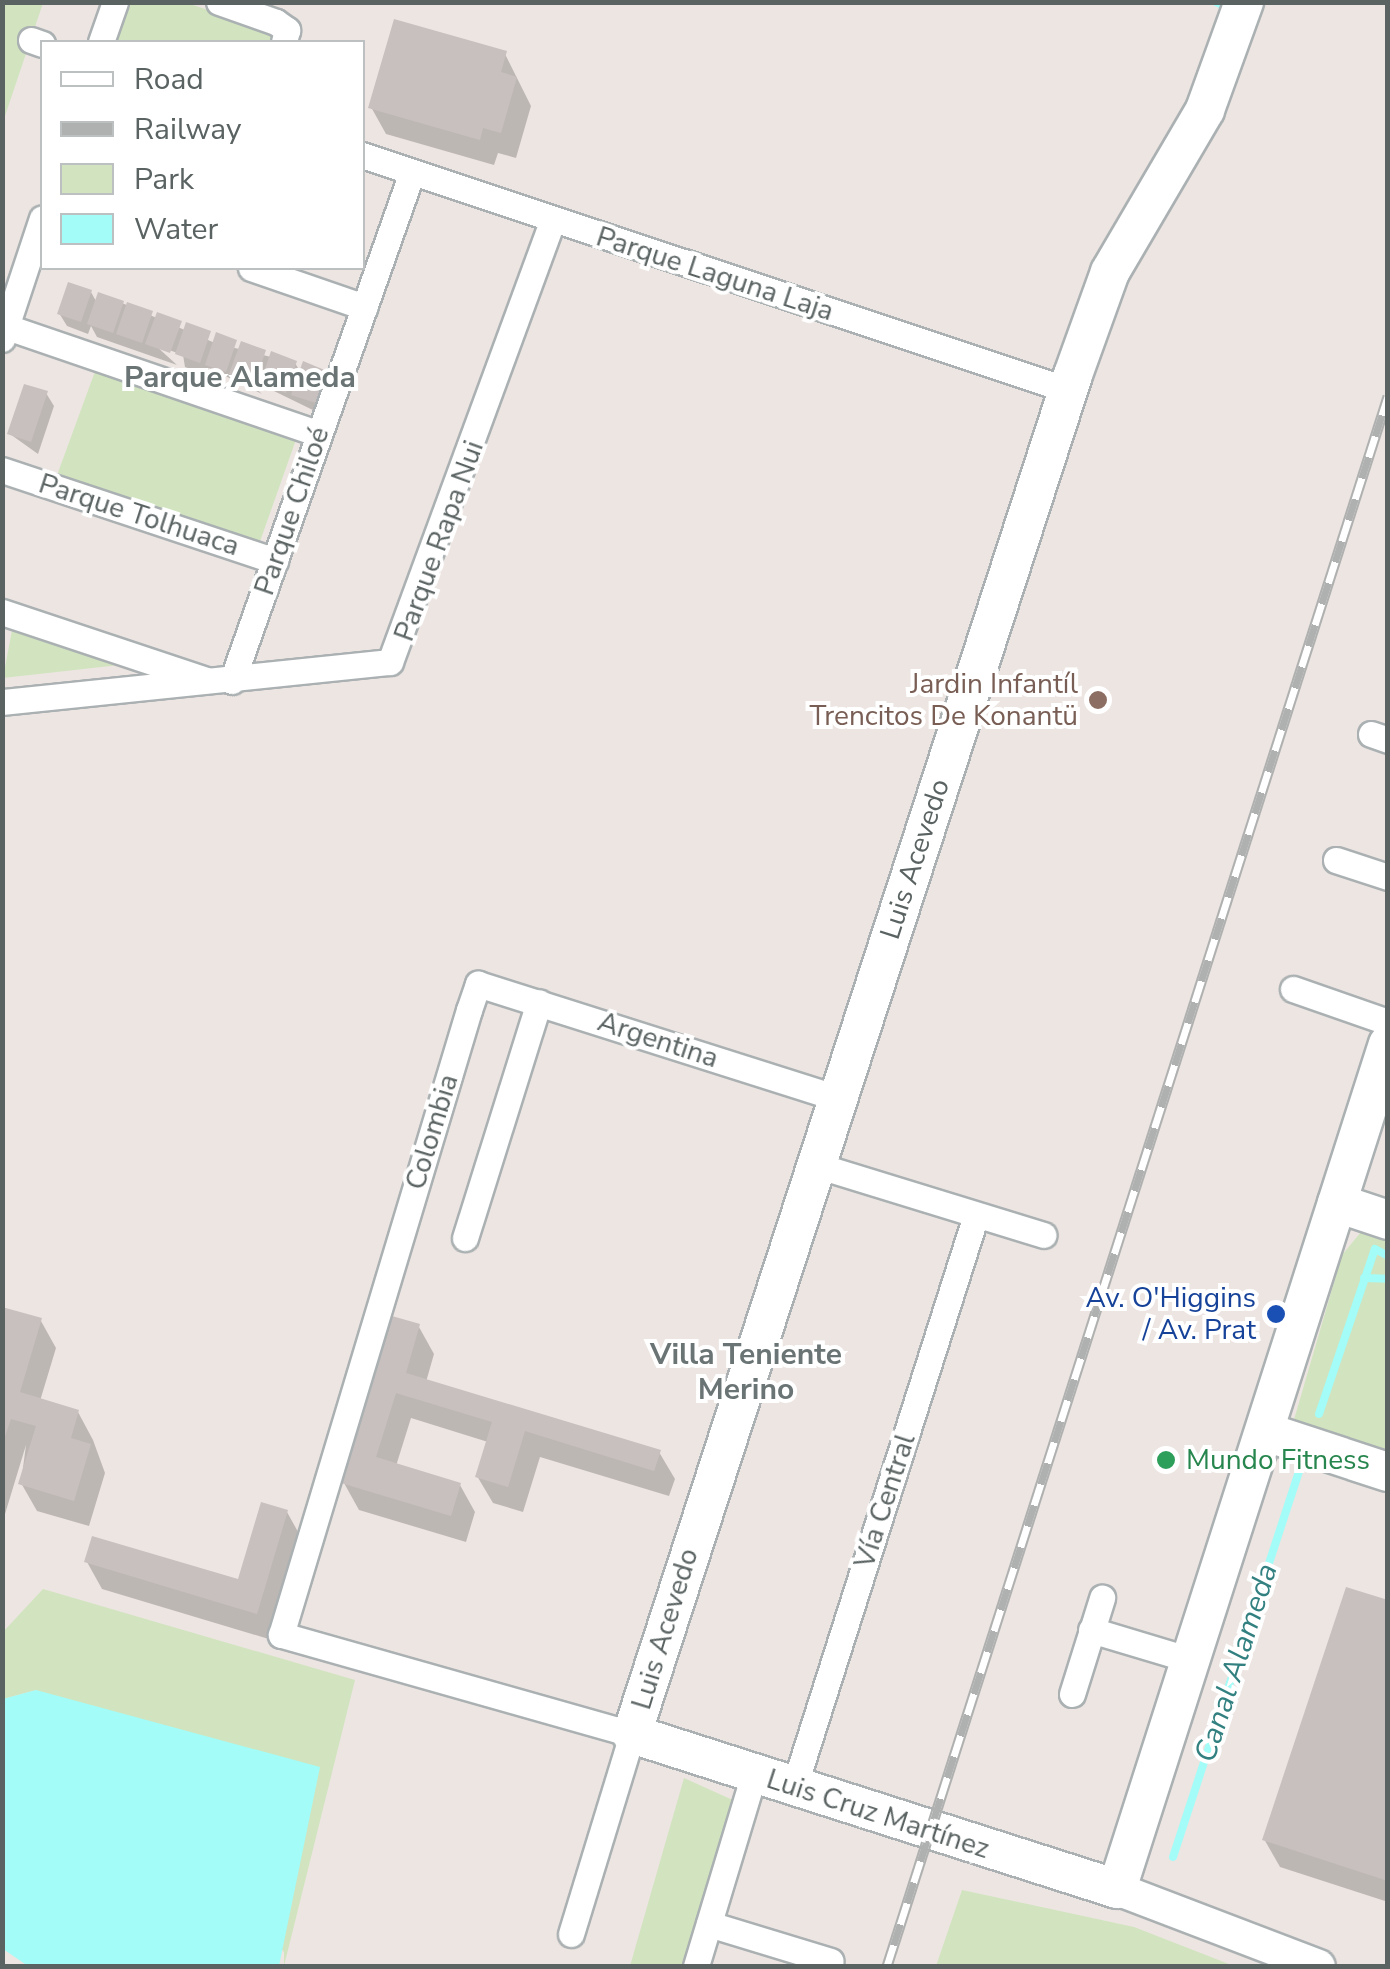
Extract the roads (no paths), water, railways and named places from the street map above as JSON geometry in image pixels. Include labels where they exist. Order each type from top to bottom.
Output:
[{"type":"main road","name":"Luis Acevedo","points":[[632,1734],[1068,390],[1110,272],[1205,110],[1244,2]]},
{"type":"main road","points":[[1118,1889],[1388,1044]]},
{"type":"main road","points":[[1337,1203],[1388,1220]]},
{"type":"main road","points":[[1266,1432],[1388,1472]]},
{"type":"main road","name":"Luis Cruz Martínez","points":[[632,1734],[1118,1889]]},
{"type":"street","points":[[102,40],[114,2]]},
{"type":"street","points":[[219,2],[276,22],[287,30],[284,40]]},
{"type":"street","name":"Parque Laguna Laja","points":[[365,156],[1068,390]]},
{"type":"street","name":"Parque Chiloé","points":[[224,682],[275,560],[412,172]]},
{"type":"street","name":"Parque Rapa Nui","points":[[2,702],[390,662],[402,649],[553,220]]},
{"type":"street","points":[[40,224],[4,333],[319,434]]},
{"type":"street","points":[[257,270],[364,308]]},
{"type":"street","name":"Parque Tolhuaca","points":[[2,470],[275,560]]},
{"type":"street","points":[[2,612],[224,682]]},
{"type":"street","points":[[1336,860],[1388,877]]},
{"type":"street","name":"Argentina","points":[[478,984],[838,1098]]},
{"type":"street","name":"Colombia","points":[[478,984],[282,1635],[632,1734]]},
{"type":"street","points":[[1293,989],[1388,1022]]},
{"type":"street","points":[[465,1238],[540,1002]]},
{"type":"street","points":[[816,1165],[1043,1235]]},
{"type":"street","name":"Vía Central","points":[[794,1787],[976,1215]]},
{"type":"street","points":[[1072,1694],[1102,1598]]},
{"type":"street","points":[[1091,1630],[1191,1660]]},
{"type":"street","points":[[571,1934],[632,1734]]},
{"type":"street","points":[[696,1966],[754,1774]]},
{"type":"street","name":"Luis Cruz Martínez","points":[[1118,1889],[1275,1959],[1319,1966]]},
{"type":"street","points":[[709,1924],[831,1962]]},
{"type":"water","points":[[36,1690],[320,1767],[279,1966],[28,1966],[3,1949],[3,1699]]},
{"type":"waterway","points":[[1216,2],[1222,5]]},
{"type":"waterway","points":[[1319,1414],[1375,1249],[1388,1256]]},
{"type":"waterway","name":"Canal Alameda","points":[[1364,1278],[1388,1279]]},
{"type":"waterway","name":"Canal Alameda","points":[[1173,1857],[1300,1468]]},
{"type":"railway","points":[[887,1966],[1388,396]]},
{"type":"place","name":"Jardin Infantíl Trencitos De Konantü","points":[[1098,700]]},
{"type":"place","name":"Av. O'Higgins / Av. Prat","points":[[1276,1314]]},
{"type":"place","name":"Mundo Fitness","points":[[1166,1460]]},
{"type":"district","name":"Parque Alameda","points":[[240,378]]},
{"type":"district","name":"Villa Teniente Merino","points":[[746,1372]]}]
